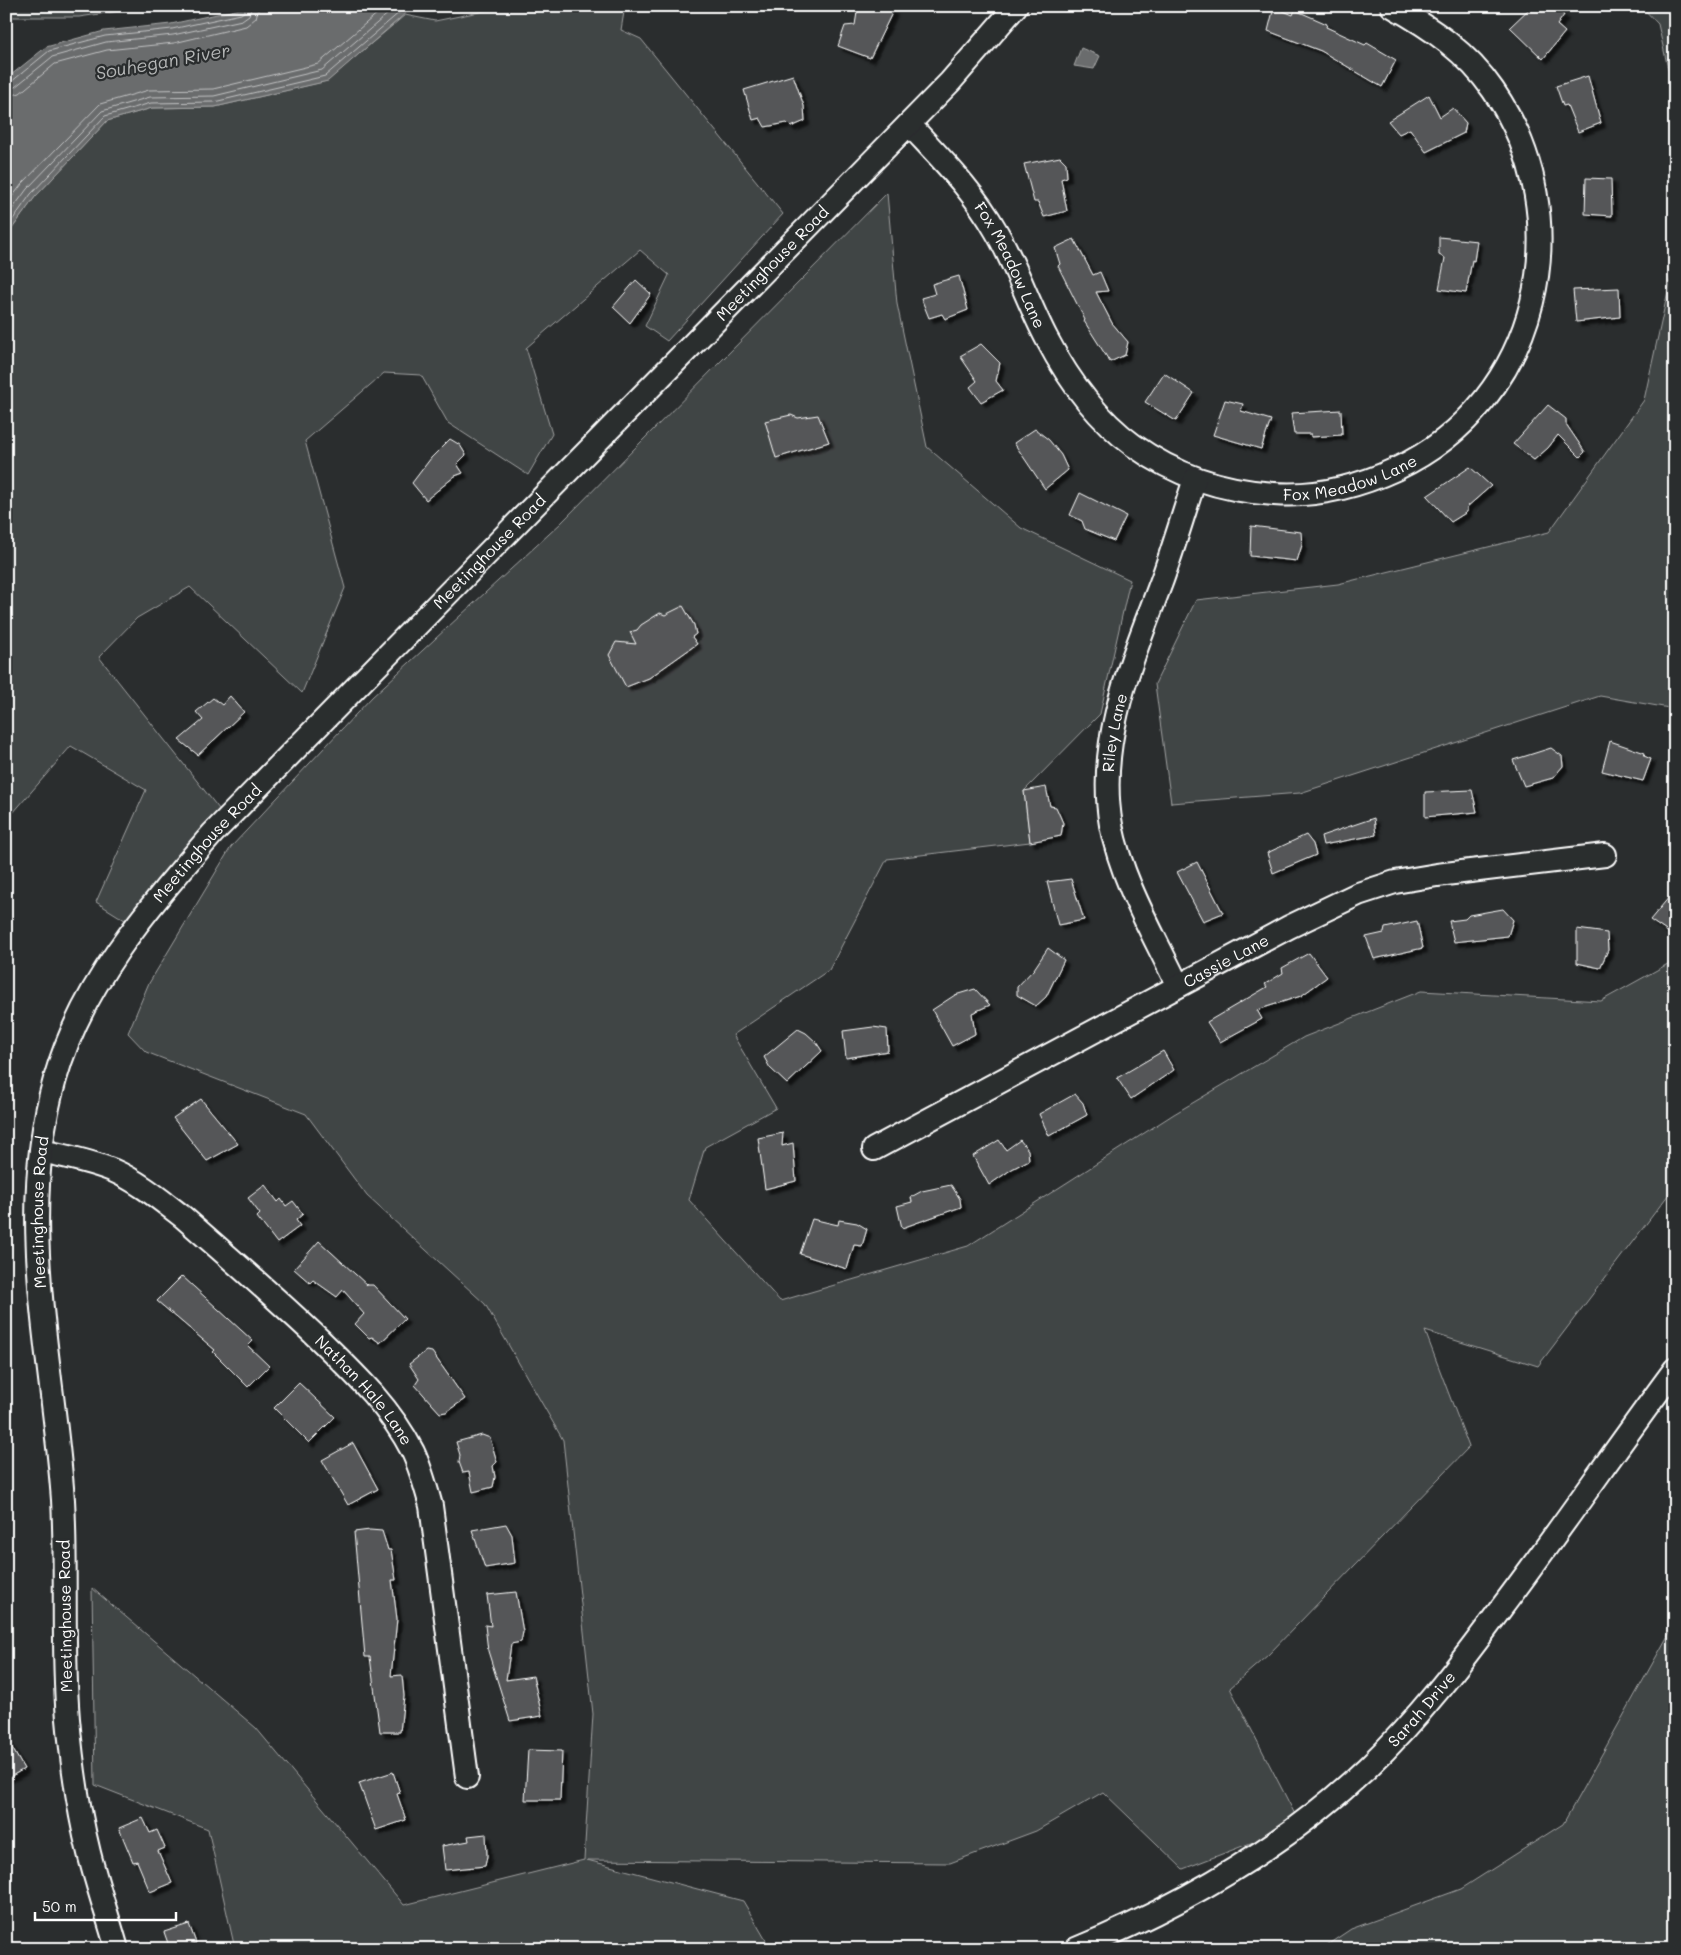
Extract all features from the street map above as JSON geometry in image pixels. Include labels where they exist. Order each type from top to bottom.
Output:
[{"type":"street","name":"Meetinghouse Road","points":[[117,1949],[81,1816],[68,1718],[62,1500],[39,1289],[37,1222],[41,1151],[46,1113],[68,1038],[110,962],[183,868],[227,819],[909,124],[956,75],[1016,6]]},
{"type":"street","name":"Fox Meadow Lane","points":[[909,124],[964,184],[981,206],[1009,254],[1046,338],[1082,394],[1105,421],[1132,444],[1162,464],[1195,479],[1232,489],[1286,495],[1325,492],[1348,487],[1378,478],[1406,464],[1432,448],[1468,418],[1498,382],[1513,355],[1526,326],[1537,281],[1541,235],[1535,189],[1522,144],[1493,90],[1473,65],[1452,44],[1425,25],[1392,6]]},
{"type":"street","name":"Riley Lane","points":[[1178,986],[1144,916],[1122,862],[1108,805],[1108,760],[1114,723],[1127,673],[1164,572],[1195,479]]},
{"type":"street","name":"Cassie Lane","points":[[874,1149],[1178,986],[1323,910],[1358,894],[1395,882],[1437,875],[1605,856]]},
{"type":"street","name":"Nathan Hale Lane","points":[[41,1151],[90,1162],[114,1171],[164,1202],[184,1217],[304,1325],[367,1385],[384,1406],[413,1453],[423,1477],[431,1506],[467,1777]]},
{"type":"street","name":"Sarah Drive","points":[[1076,1949],[1145,1919],[1206,1887],[1237,1868],[1266,1849],[1335,1797],[1368,1767],[1398,1736],[1453,1672],[1534,1564],[1675,1369]]},
{"type":"shaded area","points":[[6,6],[154,6],[79,17],[6,17]]},
{"type":"shaded area","points":[[509,6],[625,6],[621,30],[641,39],[783,214],[667,341],[645,326],[669,275],[640,250],[526,348],[552,434],[528,475],[448,423],[421,375],[384,373],[305,441],[345,588],[302,693],[190,587],[137,618],[99,657],[227,819],[136,927],[96,902],[146,790],[71,746],[6,821],[6,237],[35,197],[107,121],[152,108],[215,107],[327,81],[405,15],[435,21]]},
{"type":"shaded area","points":[[1641,6],[1675,6],[1675,100],[1658,24]]},
{"type":"shaded area","points":[[887,193],[897,304],[927,447],[1021,528],[1130,580],[1100,714],[1024,791],[1030,842],[887,859],[829,970],[733,1035],[776,1108],[705,1147],[689,1200],[780,1301],[968,1246],[1174,1114],[1304,1037],[1421,991],[1601,1001],[1675,960],[1675,1186],[1538,1366],[1425,1331],[1469,1447],[1268,1655],[1230,1688],[1300,1824],[1183,1869],[1103,1792],[1036,1831],[950,1863],[587,1860],[743,1901],[771,1949],[235,1949],[208,1829],[95,1785],[92,1588],[256,1728],[404,1905],[584,1860],[593,1714],[563,1440],[485,1304],[367,1196],[306,1114],[146,1052],[128,1033],[148,985],[231,847],[372,697],[561,523]]},
{"type":"shaded area","points":[[1675,259],[1675,709],[1600,696],[1300,793],[1171,803],[1155,684],[1196,600],[1338,584],[1549,532],[1644,400]]},
{"type":"shaded area","points":[[1675,1623],[1675,1939],[1671,1949],[1321,1949],[1351,1929],[1461,1889],[1563,1824]]},
{"type":"water","name":"Souhegan River","points":[[254,6],[414,6],[328,81],[215,107],[152,108],[107,121],[35,197],[6,237],[6,79],[46,47],[104,31],[171,24]]},
{"type":"water","points":[[1081,48],[1100,56],[1094,69],[1074,66]]},
{"type":"building","points":[[858,6],[882,6],[893,11],[870,58],[838,46],[845,26],[855,25]]},
{"type":"building","points":[[1532,6],[1543,12],[1548,6],[1553,6],[1564,15],[1557,25],[1565,32],[1543,59],[1510,27]]},
{"type":"building","points":[[1274,7],[1293,15],[1295,10],[1327,24],[1326,27],[1365,45],[1367,43],[1396,60],[1382,87],[1321,51],[1268,31]]},
{"type":"building","points":[[793,75],[804,106],[805,121],[791,127],[787,123],[765,127],[760,118],[753,120],[744,90]]},
{"type":"building","points":[[1588,76],[1601,123],[1578,132],[1567,105],[1563,106],[1556,86]]},
{"type":"building","points":[[1429,95],[1440,117],[1453,108],[1466,123],[1464,133],[1426,152],[1410,129],[1399,134],[1388,121]]},
{"type":"building","points":[[1060,157],[1066,163],[1067,177],[1061,179],[1067,211],[1044,217],[1038,202],[1034,202],[1024,164]]},
{"type":"building","points":[[1586,178],[1611,179],[1612,216],[1585,214]]},
{"type":"building","points":[[1439,237],[1477,241],[1466,293],[1439,289],[1445,258],[1439,255]]},
{"type":"building","points":[[1074,239],[1093,275],[1100,272],[1108,291],[1096,292],[1112,323],[1128,342],[1125,355],[1110,362],[1084,321],[1058,266],[1060,264],[1055,248]]},
{"type":"building","points":[[959,276],[968,310],[945,319],[942,314],[929,318],[921,298],[935,294],[932,284]]},
{"type":"building","points":[[636,280],[651,294],[630,323],[613,307]]},
{"type":"building","points":[[1619,288],[1620,317],[1576,322],[1573,290]]},
{"type":"building","points":[[981,344],[1000,363],[996,381],[1003,390],[981,402],[970,387],[977,381],[960,356]]},
{"type":"building","points":[[1164,373],[1194,393],[1176,421],[1145,402]]},
{"type":"building","points":[[1225,400],[1243,404],[1241,411],[1271,420],[1261,449],[1213,435]]},
{"type":"building","points":[[1548,405],[1566,419],[1566,424],[1585,452],[1580,457],[1558,435],[1548,448],[1534,460],[1513,444]]},
{"type":"building","points":[[1341,410],[1342,435],[1311,437],[1311,434],[1294,434],[1291,413]]},
{"type":"building","points":[[791,415],[798,418],[818,415],[829,442],[776,458],[765,421]]},
{"type":"building","points":[[1035,429],[1049,440],[1061,455],[1068,470],[1045,489],[1014,443]]},
{"type":"building","points":[[450,439],[460,445],[466,455],[457,464],[463,473],[455,476],[426,500],[412,483],[431,458]]},
{"type":"building","points":[[1470,467],[1491,486],[1467,507],[1467,512],[1451,522],[1427,496]]},
{"type":"building","points":[[1080,493],[1126,516],[1114,541],[1085,529],[1082,521],[1070,515]]},
{"type":"building","points":[[1251,526],[1301,532],[1302,545],[1297,561],[1250,556]]},
{"type":"building","points":[[683,606],[694,625],[696,634],[692,637],[697,644],[649,678],[626,687],[609,655],[616,642],[636,644],[630,632],[637,630],[641,625],[660,613],[665,615]]},
{"type":"building","points":[[230,696],[244,712],[198,755],[179,740],[203,720],[196,712],[213,698],[222,705]]},
{"type":"building","points":[[1610,741],[1645,753],[1644,756],[1651,759],[1643,781],[1602,771]]},
{"type":"building","points":[[1551,748],[1562,756],[1563,766],[1553,778],[1524,786],[1513,760]]},
{"type":"building","points":[[1046,787],[1050,806],[1056,807],[1063,823],[1061,836],[1030,842],[1024,791]]},
{"type":"building","points":[[1472,790],[1477,812],[1425,817],[1425,792]]},
{"type":"building","points":[[1374,818],[1376,835],[1323,845],[1321,836]]},
{"type":"building","points":[[1306,835],[1313,844],[1316,855],[1273,873],[1267,853]]},
{"type":"building","points":[[1197,862],[1223,913],[1203,921],[1177,872]]},
{"type":"building","points":[[1071,879],[1084,920],[1058,925],[1047,882]]},
{"type":"building","points":[[1675,890],[1675,937],[1650,920]]},
{"type":"building","points":[[1503,909],[1513,920],[1508,936],[1454,942],[1449,921],[1465,919],[1469,915]]},
{"type":"building","points":[[1417,921],[1423,948],[1374,959],[1366,937],[1384,933],[1385,928]]},
{"type":"building","points":[[1577,929],[1607,933],[1608,950],[1600,968],[1577,963]]},
{"type":"building","points":[[1048,948],[1064,960],[1046,997],[1036,1006],[1017,995],[1017,987],[1034,969]]},
{"type":"building","points":[[1309,953],[1327,977],[1301,996],[1257,1010],[1262,1019],[1220,1042],[1207,1022],[1267,987],[1265,984],[1283,973],[1282,968]]},
{"type":"building","points":[[975,989],[990,1005],[972,1013],[975,1034],[952,1046],[932,1010],[955,995]]},
{"type":"building","points":[[873,1027],[887,1029],[888,1051],[846,1058],[843,1031]]},
{"type":"building","points":[[798,1029],[816,1042],[822,1051],[787,1084],[770,1068],[764,1057]]},
{"type":"building","points":[[1163,1051],[1174,1070],[1131,1099],[1117,1078]]},
{"type":"building","points":[[1075,1094],[1083,1103],[1087,1115],[1049,1136],[1039,1114]]},
{"type":"building","points":[[201,1099],[238,1144],[207,1161],[173,1118]]},
{"type":"building","points":[[783,1133],[782,1146],[793,1143],[796,1181],[765,1189],[758,1138]]},
{"type":"building","points":[[999,1140],[1006,1150],[1020,1140],[1028,1150],[1029,1160],[989,1185],[973,1156]]},
{"type":"building","points":[[265,1185],[278,1202],[281,1199],[286,1206],[293,1201],[303,1214],[296,1220],[300,1226],[277,1243],[257,1217],[260,1214],[248,1198]]},
{"type":"building","points":[[951,1185],[960,1199],[961,1207],[902,1228],[897,1206],[912,1202],[911,1197],[922,1191]]},
{"type":"building","points":[[812,1219],[838,1225],[839,1220],[857,1223],[867,1229],[862,1246],[854,1245],[847,1269],[800,1254]]},
{"type":"building","points":[[319,1241],[367,1285],[373,1285],[405,1319],[380,1343],[372,1337],[369,1338],[355,1324],[364,1314],[343,1290],[337,1297],[313,1280],[310,1283],[294,1269]]},
{"type":"building","points":[[182,1276],[253,1341],[248,1346],[269,1366],[248,1387],[213,1352],[215,1350],[157,1301]]},
{"type":"building","points":[[426,1351],[432,1352],[465,1399],[446,1412],[440,1413],[415,1385],[419,1379],[409,1364]]},
{"type":"building","points":[[299,1383],[335,1417],[309,1443],[274,1408]]},
{"type":"building","points":[[482,1435],[490,1438],[497,1462],[493,1466],[495,1477],[493,1487],[473,1492],[469,1472],[463,1473],[459,1462],[460,1455],[456,1442]]},
{"type":"building","points":[[353,1443],[378,1489],[348,1505],[322,1460]]},
{"type":"building","points":[[506,1524],[512,1535],[515,1563],[485,1568],[472,1530]]},
{"type":"building","points":[[382,1531],[388,1550],[391,1550],[396,1580],[392,1580],[397,1619],[391,1676],[402,1675],[404,1696],[400,1732],[380,1732],[370,1657],[365,1657],[354,1532]]},
{"type":"building","points":[[516,1592],[523,1632],[521,1642],[511,1644],[506,1680],[533,1676],[542,1716],[510,1721],[488,1651],[485,1625],[491,1626],[487,1595]]},
{"type":"building","points":[[6,1737],[24,1769],[6,1779]]},
{"type":"building","points":[[528,1750],[562,1751],[560,1800],[525,1800]]},
{"type":"building","points":[[393,1772],[400,1793],[397,1794],[406,1820],[376,1830],[359,1783]]},
{"type":"building","points":[[143,1818],[150,1833],[157,1830],[165,1848],[158,1851],[172,1883],[150,1892],[137,1861],[133,1862],[119,1828]]},
{"type":"building","points":[[486,1834],[487,1856],[485,1866],[445,1870],[442,1846],[469,1841],[468,1836]]},
{"type":"building","points":[[189,1924],[196,1943],[180,1949],[170,1949],[164,1932]]}]
